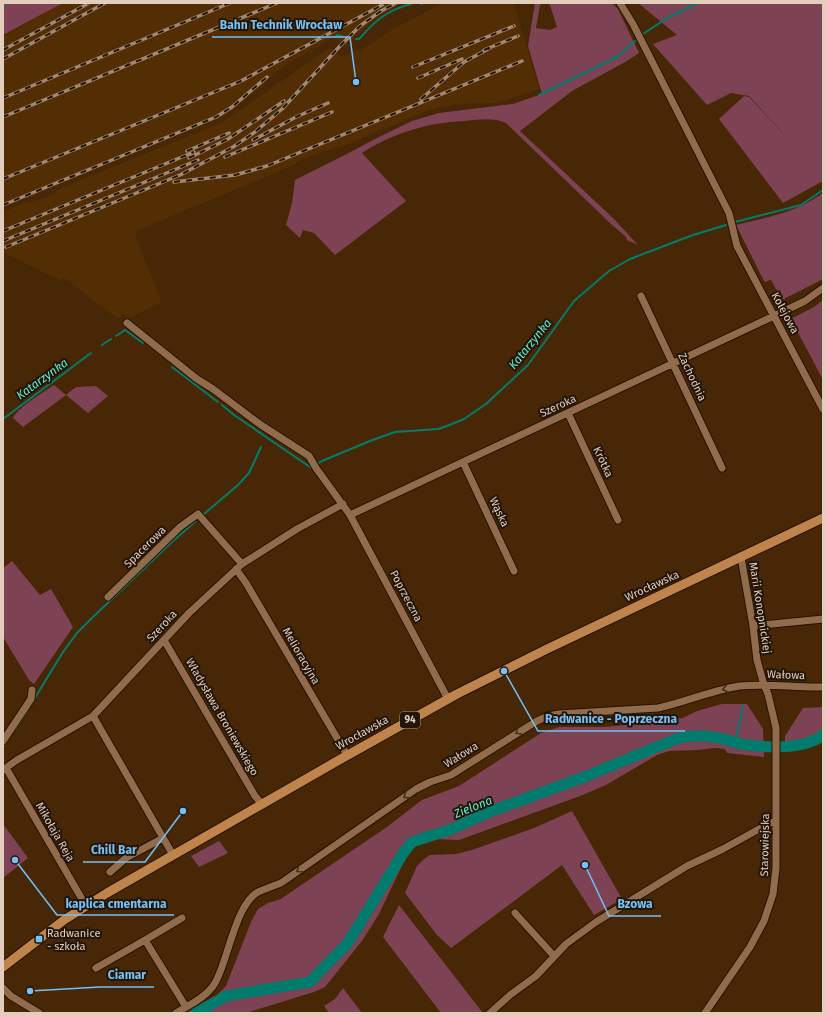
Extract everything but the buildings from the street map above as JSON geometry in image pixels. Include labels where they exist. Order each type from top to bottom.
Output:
[{"type":"main road","name":"Wrocławska","points":[[3,967],[64,920],[86,906],[347,755],[448,699],[552,647],[823,518]]},
{"type":"street","name":"Kolejowa","points":[[620,3],[633,24],[729,213],[737,246],[823,409]]},
{"type":"street","name":"Szeroka","points":[[350,515],[774,316],[805,301],[823,288]]},
{"type":"street","name":"Zachodnia","points":[[641,296],[722,468]]},
{"type":"street","name":"Poprzeczna","points":[[127,323],[197,379],[213,389],[260,425],[309,456],[350,515],[448,699]]},
{"type":"street","name":"Krótka","points":[[568,413],[618,520]]},
{"type":"street","name":"Wąska","points":[[463,462],[514,570]]},
{"type":"street","name":"Szeroka","points":[[4,769],[93,716],[196,606],[242,564],[297,529],[343,504]]},
{"type":"street","name":"Spacerowa","points":[[108,596],[180,527],[198,514],[242,564]]},
{"type":"street","name":"Marii Konopnickiej","points":[[741,557],[753,626],[756,660],[764,685]]},
{"type":"street","name":"Melioracyjna","points":[[236,569],[246,583],[347,755]]},
{"type":"street","points":[[753,626],[823,620]]},
{"type":"street","name":"Władysława Broniewskiego","points":[[164,640],[255,796],[262,804]]},
{"type":"street","name":"Wałowa","points":[[176,1013],[208,991],[214,984],[238,923],[251,898],[258,893],[281,883],[416,789],[430,782],[451,775],[537,720],[559,714],[658,708],[731,688],[764,685],[823,687]]},
{"type":"street","name":"Starowiejska","points":[[705,1013],[750,947],[766,916],[773,894],[775,880],[776,737],[775,724],[768,694],[764,685]]},
{"type":"street","points":[[3,741],[31,699],[32,690]]},
{"type":"street","points":[[93,716],[173,855]]},
{"type":"street","name":"Mikołaja Reja","points":[[4,769],[86,906]]},
{"type":"street","points":[[490,1013],[510,995],[536,976],[566,944],[596,922],[687,866],[776,821]]},
{"type":"street","points":[[110,872],[126,858],[163,838]]},
{"type":"street","points":[[514,913],[554,956]]},
{"type":"street","points":[[96,968],[182,918]]},
{"type":"street","points":[[145,940],[188,1006]]},
{"type":"street","points":[[3,988],[11,996],[39,1013]]},
{"type":"shaded area","points":[[3,3],[63,3],[3,35]]},
{"type":"shaded area","points":[[63,3],[402,3],[377,17],[346,45],[332,38],[284,66],[247,98],[222,117],[3,207],[3,37]]},
{"type":"shaded area","points":[[443,3],[514,3],[539,89],[496,103],[458,104],[424,112],[346,145],[318,153],[301,160],[292,166],[137,231],[136,238],[160,297],[161,303],[130,318],[122,314],[118,319],[64,278],[61,281],[3,252],[3,212],[23,203],[46,198],[61,188],[223,122],[329,48],[342,57],[364,48],[396,27]]},
{"type":"shaded area","points":[[535,3],[543,3],[540,5],[536,28],[550,30],[557,27],[550,5],[547,3],[612,3],[618,9],[639,53],[572,91],[520,131],[613,218],[638,245],[627,240],[626,237],[506,123],[490,119],[450,122],[425,126],[377,144],[362,153],[406,201],[335,255],[314,233],[303,230],[300,238],[286,225],[292,203],[295,180],[377,138],[412,121],[439,113],[513,104],[542,94],[528,46]]},
{"type":"shaded area","points":[[638,3],[823,3],[823,181],[783,203],[719,119],[744,96],[749,97],[792,143],[749,96],[731,93],[707,105],[653,44],[677,35]]},
{"type":"shaded area","points":[[823,193],[823,279],[782,300],[771,280],[766,282],[764,281],[736,225],[771,217],[792,210],[813,200]]},
{"type":"shaded area","points":[[823,300],[823,380],[791,319],[814,307]]},
{"type":"shaded area","points":[[54,385],[66,395],[23,427],[13,418],[16,413],[26,404]]},
{"type":"shaded area","points":[[96,386],[108,396],[88,413],[66,395],[76,387]]},
{"type":"shaded area","points":[[12,561],[40,595],[51,589],[73,627],[34,684],[29,680],[3,637],[3,568]]},
{"type":"shaded area","points":[[722,704],[747,704],[763,729],[764,757],[727,753],[725,749],[715,748],[669,751],[657,755],[606,785],[580,796],[459,840],[433,839],[425,841],[414,846],[407,855],[379,914],[362,941],[325,987],[314,992],[246,1013],[186,1013],[217,995],[226,986],[251,922],[258,909],[268,903],[281,899],[387,827],[422,800],[459,786],[541,733],[559,727],[604,727],[657,722],[683,718],[697,711]]},
{"type":"shaded area","points":[[823,707],[823,730],[801,743],[793,744],[785,741],[785,736],[803,708]]},
{"type":"shaded area","points":[[572,811],[622,899],[594,915],[562,865],[451,948],[437,935],[405,893],[417,866],[430,855],[456,854],[472,850],[534,828]]},
{"type":"shaded area","points":[[3,824],[28,858],[3,878]]},
{"type":"shaded area","points":[[219,841],[228,853],[199,867],[191,856]]},
{"type":"shaded area","points":[[399,905],[483,1013],[441,1013],[383,937]]},
{"type":"shaded area","points":[[343,988],[362,1013],[329,1013],[324,1006],[335,999]]},
{"type":"waterway","points":[[643,34],[667,18],[698,3]]},
{"type":"waterway","points":[[356,39],[359,39],[370,27],[388,13],[411,4]]},
{"type":"waterway","points":[[336,35],[342,36]]},
{"type":"waterway","points":[[539,95],[617,57],[635,41]]},
{"type":"waterway","name":"Katarzynka","points":[[735,222],[801,205],[823,190]]},
{"type":"waterway","name":"Katarzynka","points":[[317,464],[395,432],[438,429],[464,419],[486,404],[528,365],[574,301],[609,271],[630,259],[693,235],[726,225]]},
{"type":"waterway","name":"Katarzynka","points":[[116,336],[125,330],[143,343]]},
{"type":"waterway","name":"Katarzynka","points":[[102,345],[111,339]]},
{"type":"waterway","name":"Katarzynka","points":[[3,419],[91,353]]},
{"type":"waterway","name":"Katarzynka","points":[[172,367],[218,402]]},
{"type":"waterway","name":"Katarzynka","points":[[222,405],[234,415],[310,467]]},
{"type":"waterway","points":[[204,514],[238,485],[249,473],[261,447]]},
{"type":"waterway","points":[[33,701],[63,652],[77,633],[197,520]]},
{"type":"waterway","points":[[735,743],[743,706]]},
{"type":"waterway","points":[[16,728],[28,710]]},
{"type":"waterway","name":"Zielona","points":[[196,1013],[226,996],[310,982],[347,944],[404,852],[412,842],[452,829],[489,812],[587,776],[676,739],[702,736],[751,745],[784,747],[806,743],[823,735]]},
{"type":"waterway","points":[[3,747],[7,741]]},
{"type":"railway","points":[[3,50],[89,3]]},
{"type":"railway","points":[[3,59],[105,3]]},
{"type":"railway","points":[[3,98],[230,3]]},
{"type":"railway","points":[[3,117],[277,3]]},
{"type":"railway","points":[[6,247],[180,175],[233,147],[255,132],[282,109],[360,26],[381,11],[396,3]]},
{"type":"railway","points":[[3,179],[241,81],[382,5]]},
{"type":"railway","points":[[413,67],[514,26]]},
{"type":"railway","points":[[484,50],[518,36]]},
{"type":"railway","points":[[421,99],[464,62],[490,48]]},
{"type":"railway","points":[[418,78],[462,59]]},
{"type":"railway","points":[[174,182],[235,175],[267,166],[522,61]]},
{"type":"railway","points":[[3,205],[216,117],[232,107],[267,77]]},
{"type":"railway","points":[[189,158],[228,139],[284,101]]},
{"type":"railway","points":[[253,140],[296,117],[328,103]]},
{"type":"railway","points":[[225,157],[332,112]]},
{"type":"railway","points":[[187,151],[229,133]]},
{"type":"railway","points":[[3,231],[194,152]]},
{"type":"railway","points":[[3,241],[198,160]]},
{"type":"place","name":"Bahn Technik Wrocław","points":[[356,82]]},
{"type":"place","name":"Radwanice - Poprzeczna","points":[[504,671]]},
{"type":"place","name":"Chill Bar","points":[[183,811]]},
{"type":"place","name":"kaplica cmentarna","points":[[15,860]]},
{"type":"place","name":"Bzowa","points":[[585,865]]},
{"type":"place","name":"Radwanice - szkoła","points":[[39,939]]},
{"type":"place","name":"Ciamar","points":[[30,991]]}]
